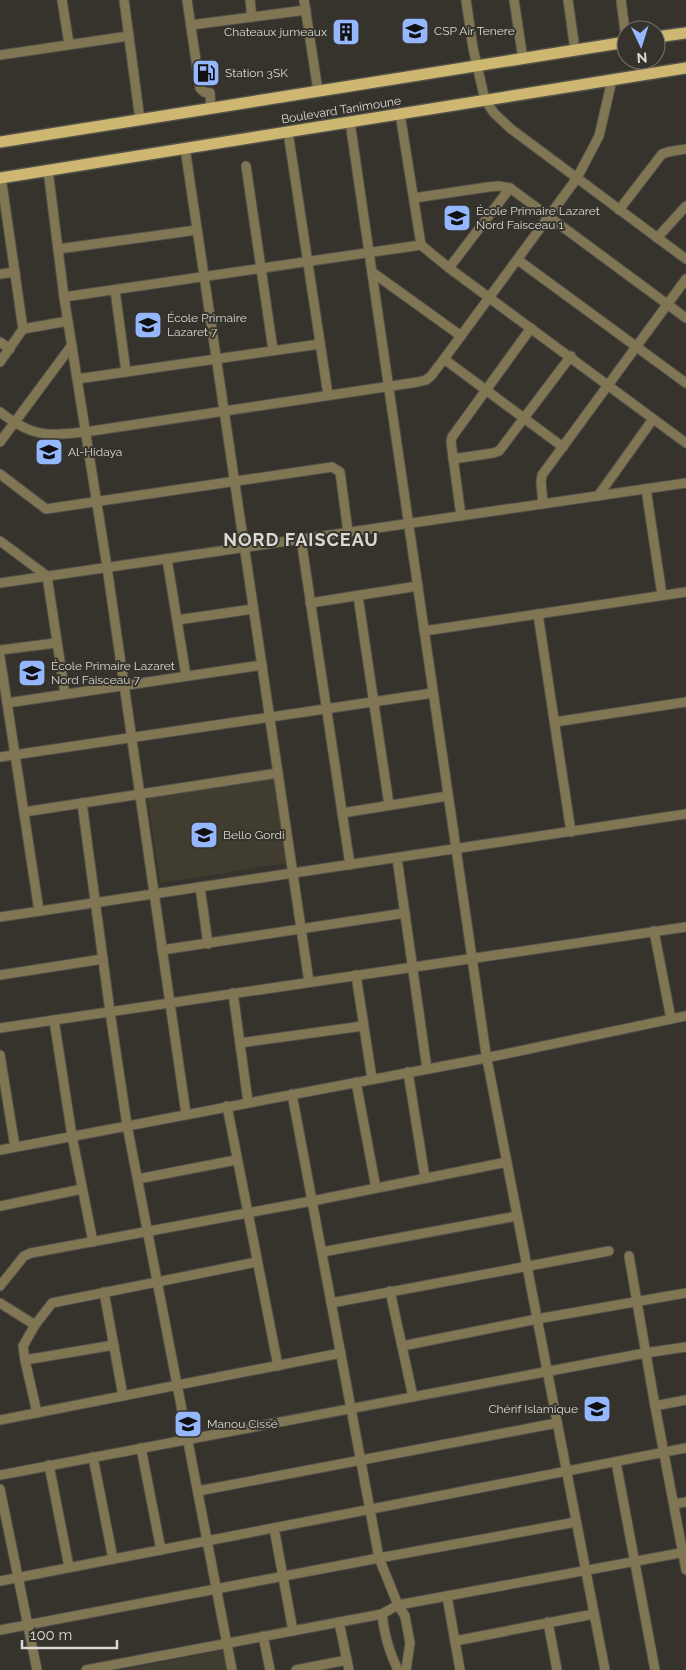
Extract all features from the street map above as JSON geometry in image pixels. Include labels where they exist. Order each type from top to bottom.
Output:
[{"type":"main road","points":[[666,36],[686,33]]},
{"type":"main road","name":"Boulevard Tanimoune","points":[[0,142],[477,67],[616,43]]},
{"type":"main road","name":"Boulevard Tanimoune","points":[[1,177],[686,68]]},
{"type":"street","points":[[62,0],[69,44]]},
{"type":"street","points":[[124,0],[140,120]]},
{"type":"street","points":[[187,0],[200,88],[204,92],[210,93],[212,108]]},
{"type":"street","points":[[250,0],[252,17]]},
{"type":"street","points":[[304,0],[318,91]]},
{"type":"street","points":[[466,0],[477,67],[485,100],[494,112],[506,125],[686,259]]},
{"type":"street","points":[[514,0],[523,59]]},
{"type":"street","points":[[568,0],[576,50]]},
{"type":"street","points":[[621,0],[623,20]]},
{"type":"street","points":[[191,25],[306,10]]},
{"type":"street","points":[[0,55],[129,36]]},
{"type":"street","points":[[0,412],[14,423],[44,435],[55,435],[426,380],[444,360],[577,178],[599,136],[612,80]]},
{"type":"street","points":[[400,114],[421,245],[449,268],[571,356],[686,443]]},
{"type":"street","points":[[350,122],[487,1057],[605,1670]]},
{"type":"street","points":[[288,132],[328,396]]},
{"type":"street","points":[[185,148],[309,982]]},
{"type":"street","points":[[619,210],[662,154],[686,149]]},
{"type":"street","points":[[246,166],[273,350]]},
{"type":"street","points":[[48,170],[64,297],[106,567],[186,1114]]},
{"type":"street","points":[[0,362],[23,329],[1,177]]},
{"type":"street","points":[[414,198],[488,187],[500,186],[510,188],[686,318]]},
{"type":"street","points":[[449,268],[510,188]]},
{"type":"street","points":[[657,238],[686,206]]},
{"type":"street","points":[[58,249],[197,230]]},
{"type":"street","points":[[64,297],[421,245]]},
{"type":"street","points":[[518,260],[686,383]]},
{"type":"street","points":[[0,274],[14,272]]},
{"type":"street","points":[[372,272],[461,336]]},
{"type":"street","points":[[543,504],[542,475],[686,279]]},
{"type":"street","points":[[114,290],[126,372]]},
{"type":"street","points":[[23,329],[68,321]]},
{"type":"street","points":[[461,516],[452,437],[531,328]]},
{"type":"street","points":[[0,342],[10,349]]},
{"type":"street","points":[[76,379],[320,344]]},
{"type":"street","points":[[0,442],[72,345]]},
{"type":"street","points":[[453,459],[499,451],[571,356]]},
{"type":"street","points":[[444,360],[563,447]]},
{"type":"street","points":[[598,496],[653,419]]},
{"type":"street","points":[[0,474],[46,509],[332,467],[340,472],[348,532]]},
{"type":"street","points":[[0,583],[686,483]]},
{"type":"street","points":[[646,489],[662,596]]},
{"type":"street","points":[[301,539],[350,865]]},
{"type":"street","points":[[0,541],[47,576],[65,694]]},
{"type":"street","points":[[167,558],[186,676]]},
{"type":"street","points":[[310,604],[418,586]]},
{"type":"street","points":[[424,631],[686,592]]},
{"type":"street","points":[[358,596],[389,805]]},
{"type":"street","points":[[177,620],[253,609]]},
{"type":"street","points":[[538,614],[571,832]]},
{"type":"street","points":[[0,650],[56,643]]},
{"type":"street","points":[[0,657],[39,911]]},
{"type":"street","points":[[7,704],[262,665]]},
{"type":"street","points":[[0,757],[433,693]]},
{"type":"street","points":[[555,722],[686,702]]},
{"type":"street","points":[[24,812],[278,774]]},
{"type":"street","points":[[342,812],[448,796]]},
{"type":"street","points":[[82,803],[127,1125],[232,1670]]},
{"type":"street","points":[[0,917],[686,814]]},
{"type":"street","points":[[397,858],[427,1069]]},
{"type":"street","points":[[200,887],[208,944]]},
{"type":"street","points":[[162,950],[405,914]]},
{"type":"street","points":[[0,1028],[686,926]]},
{"type":"street","points":[[654,931],[671,1019]]},
{"type":"street","points":[[0,975],[103,959]]},
{"type":"street","points":[[356,975],[372,1079]]},
{"type":"street","points":[[233,993],[248,1102]]},
{"type":"street","points":[[0,1150],[427,1069],[686,1016]]},
{"type":"street","points":[[54,1020],[72,1136],[93,1242]]},
{"type":"street","points":[[240,1043],[363,1026]]},
{"type":"street","points":[[0,1055],[2,1089],[15,1147]]},
{"type":"street","points":[[408,1072],[425,1178]]},
{"type":"street","points":[[356,1082],[376,1188]]},
{"type":"street","points":[[292,1094],[380,1558],[398,1605],[406,1616],[410,1643],[406,1670]]},
{"type":"street","points":[[227,1106],[236,1160],[278,1366]]},
{"type":"street","points":[[138,1179],[236,1160]]},
{"type":"street","points":[[0,1286],[27,1255],[507,1162]]},
{"type":"street","points":[[0,1206],[82,1189]]},
{"type":"street","points":[[322,1252],[517,1216]]},
{"type":"street","points":[[331,1303],[609,1251]]},
{"type":"street","points":[[629,1256],[645,1353],[686,1570]]},
{"type":"street","points":[[37,1413],[23,1346],[35,1325],[52,1303],[258,1262]]},
{"type":"street","points":[[104,1292],[123,1396]]},
{"type":"street","points":[[390,1292],[413,1396]]},
{"type":"street","points":[[402,1346],[537,1319],[686,1293]]},
{"type":"street","points":[[0,1303],[35,1325]]},
{"type":"street","points":[[25,1360],[114,1345]]},
{"type":"street","points":[[0,1475],[686,1346]]},
{"type":"street","points":[[0,1420],[341,1353]]},
{"type":"street","points":[[655,1406],[686,1400]]},
{"type":"street","points":[[198,1491],[557,1423]]},
{"type":"street","points":[[141,1448],[161,1550]]},
{"type":"street","points":[[0,1581],[686,1448]]},
{"type":"street","points":[[93,1457],[113,1559]]},
{"type":"street","points":[[616,1462],[655,1670]]},
{"type":"street","points":[[49,1465],[69,1567]]},
{"type":"street","points":[[0,1488],[4,1526],[18,1577],[37,1670]]},
{"type":"street","points":[[674,1504],[686,1502]]},
{"type":"street","points":[[0,1630],[576,1522]]},
{"type":"street","points":[[274,1528],[293,1631]]},
{"type":"street","points":[[86,1670],[382,1614],[398,1605],[684,1552]]},
{"type":"street","points":[[447,1596],[460,1670]]},
{"type":"street","points":[[382,1614],[389,1652],[398,1670]]},
{"type":"street","points":[[455,1641],[594,1614]]},
{"type":"street","points":[[339,1622],[349,1670]]},
{"type":"street","points":[[548,1622],[557,1670]]},
{"type":"street","points":[[264,1636],[270,1670]]},
{"type":"street","points":[[296,1670],[310,1669],[347,1660]]},
{"type":"shaded area","points":[[274,777],[287,863],[160,883],[147,797]]},
{"type":"shaded area","points":[[224,1650],[228,1670],[121,1670]]},
{"type":"place","name":"CSP Air Tenere","points":[[415,31]]},
{"type":"place","name":"Chateaux jumeaux","points":[[346,32]]},
{"type":"place","name":"Station 3SK","points":[[206,73]]},
{"type":"place","name":"École Primaire Lazaret Nord Faisceau 1","points":[[457,218]]},
{"type":"place","name":"École Primaire Lazaret 7","points":[[148,325]]},
{"type":"place","name":"Al-Hidaya","points":[[49,452]]},
{"type":"place","name":"École Primaire Lazaret Nord Faisceau 7","points":[[32,673]]},
{"type":"place","name":"Bello Gordi","points":[[204,835]]},
{"type":"place","name":"Chérif Islamique","points":[[597,1409]]},
{"type":"place","name":"Manou Cissé","points":[[188,1424]]},
{"type":"district","name":"NORD FAISCEAU","points":[[301,539]]}]
